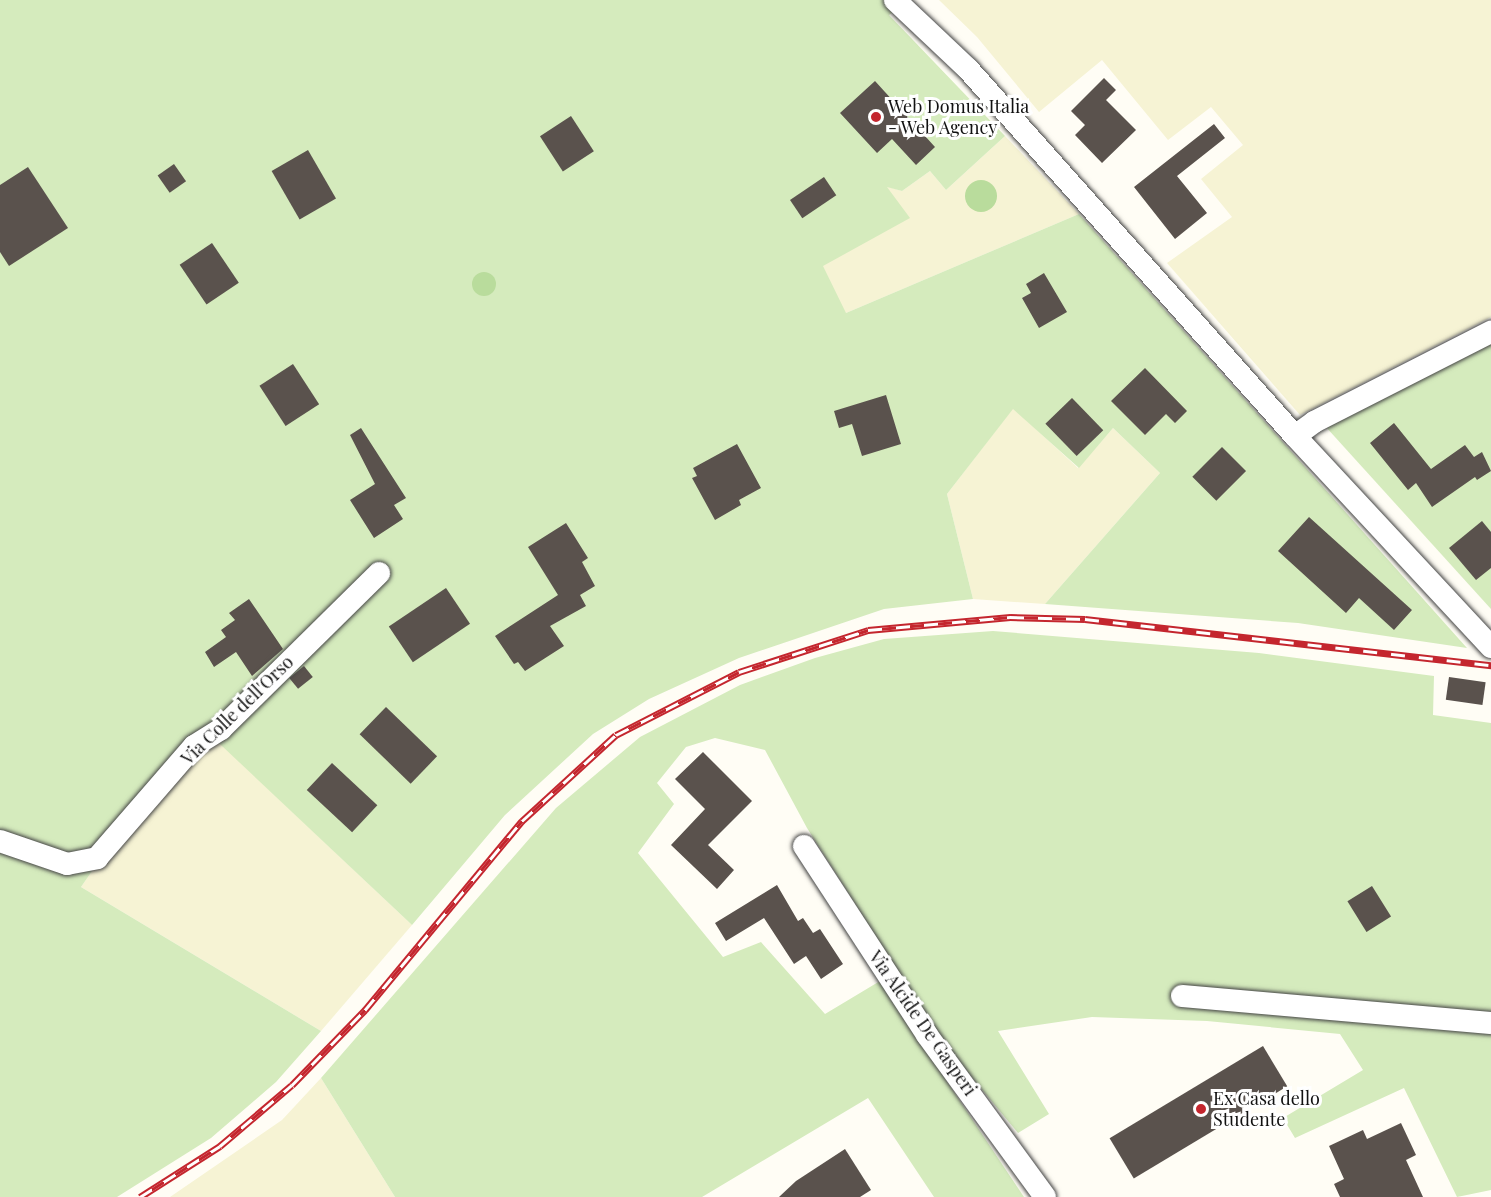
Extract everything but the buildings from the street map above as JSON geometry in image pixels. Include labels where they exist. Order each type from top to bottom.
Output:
[{"type":"street","points":[[896,0],[968,69],[1295,436],[1491,647]]},
{"type":"street","points":[[1295,436],[1314,422],[1491,332]]},
{"type":"street","name":"Via Colle dell'Orso","points":[[0,841],[67,864],[97,858],[195,747],[221,729],[380,573]]},
{"type":"street","name":"Via Alcide De Gasperi","points":[[804,846],[927,1035],[1045,1197]]},
{"type":"street","points":[[1182,996],[1491,1023]]},
{"type":"shaded area","points":[[939,0],[1491,0],[1491,317],[1300,415],[1167,263],[1232,217],[1201,179],[1243,145],[1211,107],[1168,140],[1102,60],[1039,112],[977,37]]},
{"type":"shaded area","points":[[1005,136],[1079,214],[846,313],[573,294],[886,186],[902,191],[930,171],[946,190]]},
{"type":"shaded area","points":[[1013,408],[1078,468],[1113,428],[1160,473],[1045,604],[973,599],[947,494]]},
{"type":"shaded area","points":[[205,729],[412,925],[321,1031],[81,887],[159,774]]},
{"type":"shaded area","points":[[321,1078],[395,1197],[170,1197],[282,1120]]},
{"type":"green space","points":[[0,0],[911,0],[889,15],[1005,136],[946,190],[930,171],[902,191],[887,187],[910,218],[823,266],[846,313],[1079,214],[1467,648],[1298,623],[1045,604],[1160,473],[1113,428],[1079,468],[1013,409],[947,494],[973,599],[884,609],[739,658],[649,699],[593,734],[505,815],[412,925],[205,730],[165,766],[81,887],[321,1031],[276,1082],[211,1138],[117,1197],[0,1197]]},
{"type":"green space","points":[[981,180],[992,185],[997,196],[992,207],[981,212],[970,207],[965,196],[970,185]]},
{"type":"green space","points":[[484,272],[493,275],[496,284],[493,293],[484,296],[475,293],[472,284],[475,275]]},
{"type":"green space","points":[[1491,342],[1491,609],[1325,426]]},
{"type":"green space","points":[[993,631],[1259,653],[1434,676],[1433,715],[1491,723],[1491,1190],[1457,1197],[1404,1088],[1295,1138],[1283,1118],[1363,1070],[1340,1034],[1207,1021],[1092,1017],[998,1031],[1049,1114],[1018,1133],[944,1044],[807,828],[765,750],[715,738],[686,747],[657,783],[674,804],[638,853],[723,957],[761,942],[825,1014],[880,981],[1024,1197],[934,1197],[868,1098],[702,1197],[395,1197],[321,1078],[556,808],[640,737],[740,685],[815,658],[884,639]]},
{"type":"railway","points":[[140,1197],[220,1146],[292,1085],[365,1010],[522,821],[616,735],[739,672],[868,630],[1010,617],[1085,619],[1491,665]]},
{"type":"place","name":"Web Domus Italia - Web Agency","points":[[876,117]]},
{"type":"place","name":"Ex Casa dello Studente","points":[[1201,1109]]}]
